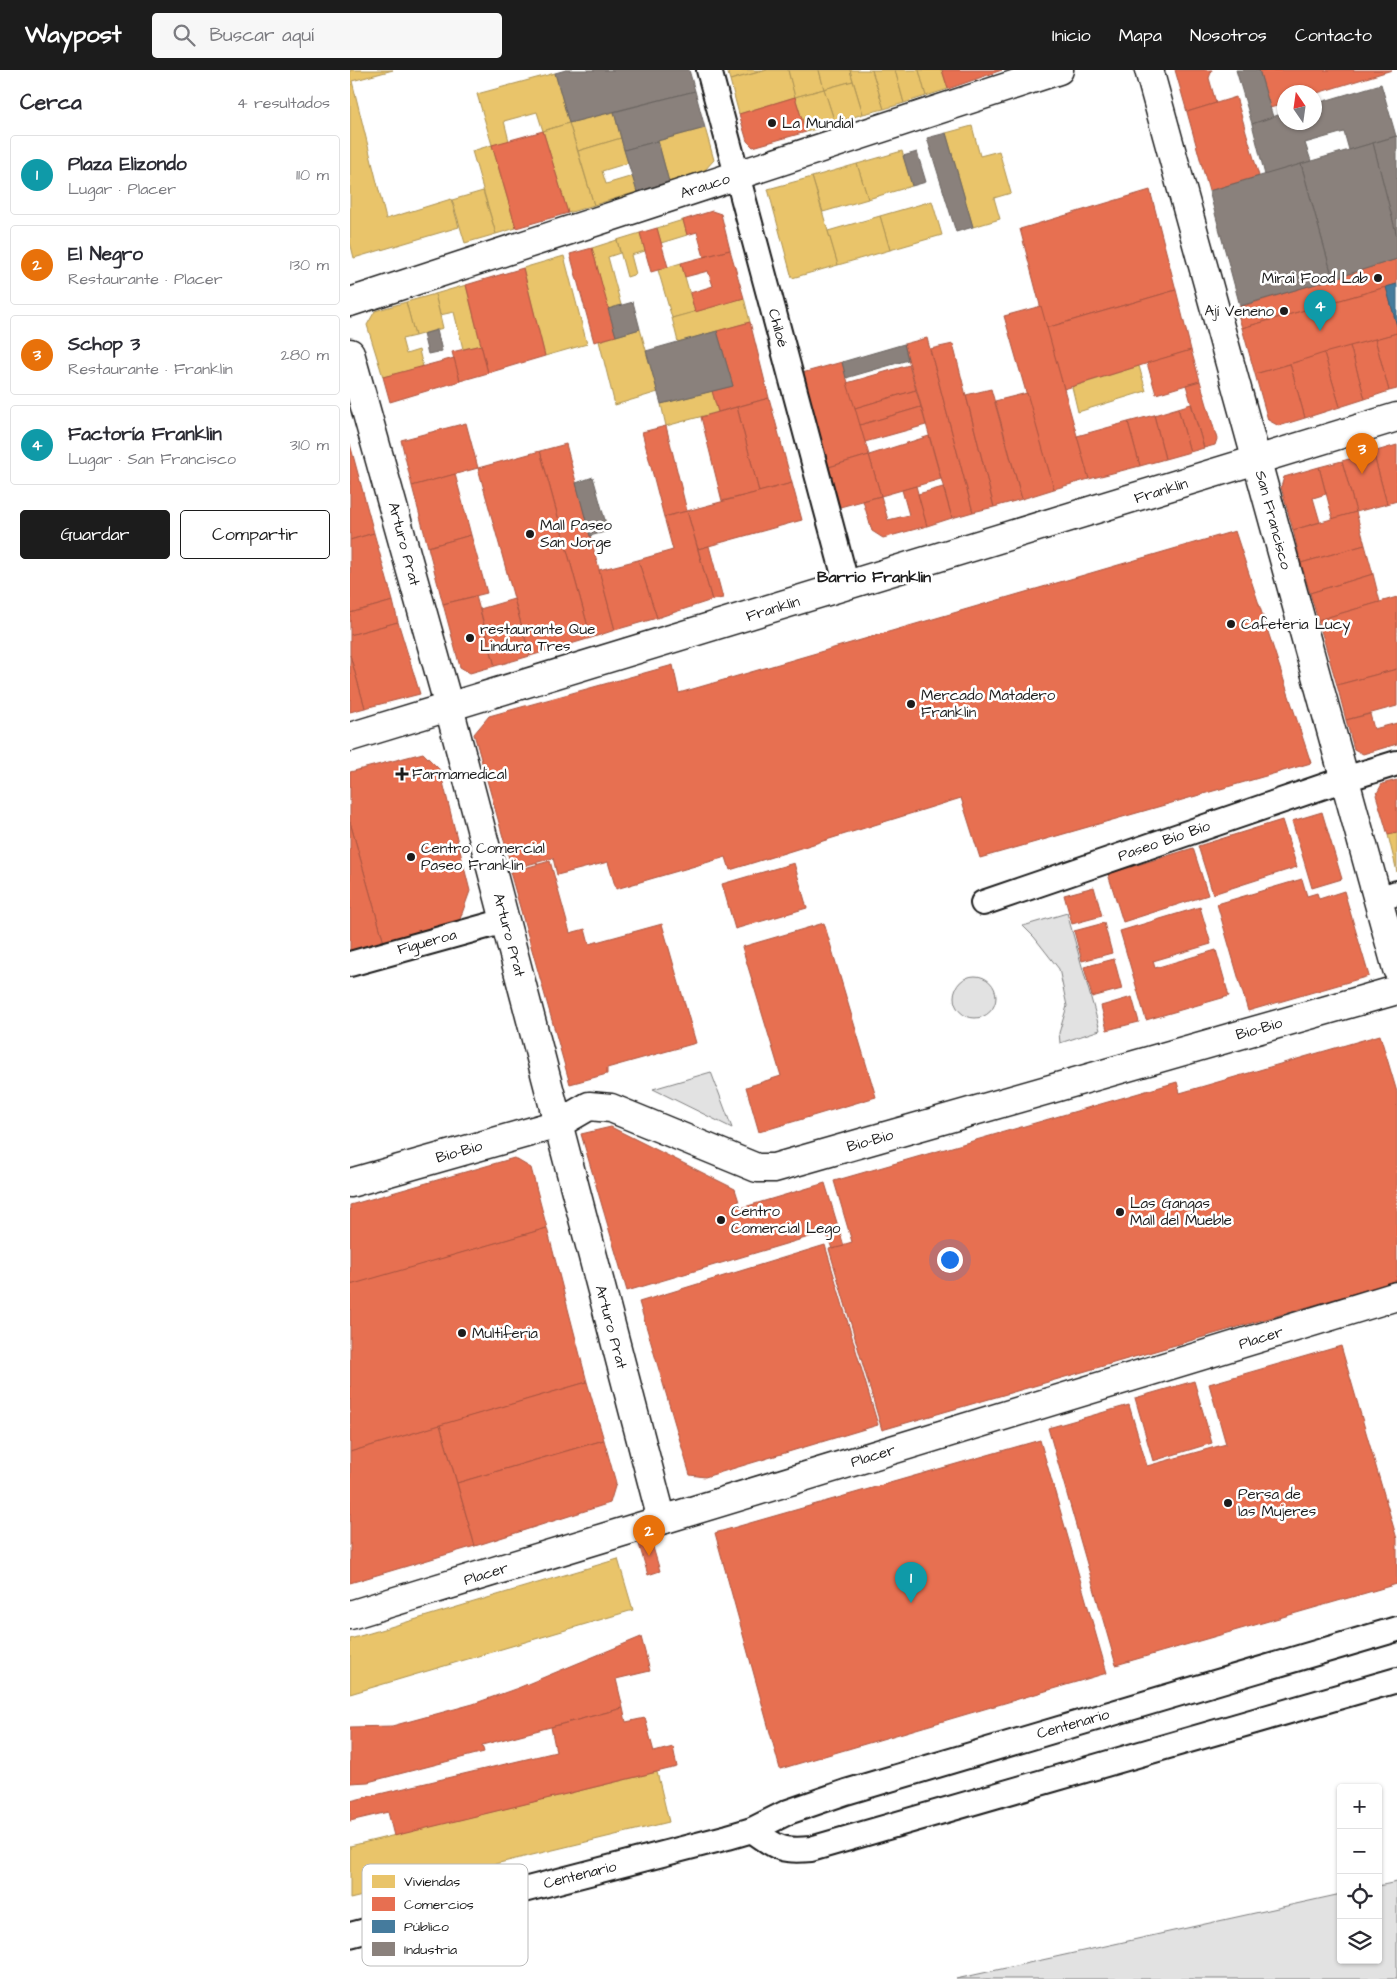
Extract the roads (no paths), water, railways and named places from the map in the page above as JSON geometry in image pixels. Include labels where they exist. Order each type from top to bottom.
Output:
[{"type":"street","name":"Chiloé","points":[[709,70],[847,586]]},
{"type":"street","name":"Arauco","points":[[350,302],[1059,70]]},
{"type":"street","name":"San Francisco","points":[[1149,70],[1345,779],[1387,896],[1397,969]]},
{"type":"street","name":"Arturo Prat","points":[[350,352],[449,707],[662,1520]]},
{"type":"street","name":"Franklin","points":[[350,737],[1397,417]]},
{"type":"street","points":[[1345,779],[1397,763]]},
{"type":"street","name":"Paseo Bío Bío","points":[[983,903],[1345,779]]},
{"type":"street","name":"Figueroa","points":[[350,964],[505,921]]},
{"type":"street","name":"Bio-Bio","points":[[350,1183],[558,1124],[589,1106],[606,1107],[757,1168],[774,1168],[1397,990]]},
{"type":"street","name":"Placer","points":[[350,1615],[1397,1296]]},
{"type":"street","name":"Centenario","points":[[528,1889],[752,1830],[788,1812],[846,1792],[1397,1629]]},
{"type":"street","points":[[752,1830],[771,1844],[790,1851],[811,1849],[1397,1680]]},
{"type":"place","name":"La Mundial","points":[[772,123]]},
{"type":"place","name":"Mirai Food Lab","points":[[1378,278]]},
{"type":"place","name":"Ají Veneno","points":[[1284,311]]},
{"type":"place","name":"Factoría Franklin","points":[[1320,331]]},
{"type":"place","name":"Schop 3","points":[[1362,474]]},
{"type":"place","name":"Mall Paseo San Jorge","points":[[530,534]]},
{"type":"place","name":"Cafeteria Lucy","points":[[1231,624]]},
{"type":"place","name":"restaurante Que Lindura Tres","points":[[470,638]]},
{"type":"place","name":"Mercado Matadero Franklin","points":[[911,704]]},
{"type":"place","name":"Farmamedical","points":[[402,774]]},
{"type":"place","name":"Centro Comercial Paseo Franklin","points":[[411,857]]},
{"type":"place","name":"Las Gangas Mall del Mueble","points":[[1120,1212]]},
{"type":"place","name":"Centro Comercial Lego","points":[[721,1220]]},
{"type":"place","name":"Multiferia","points":[[462,1333]]},
{"type":"place","name":"Persa de las Mujeres","points":[[1228,1503]]},
{"type":"place","name":"El Negro","points":[[649,1556]]},
{"type":"place","name":"Plaza Elizondo","points":[[911,1603]]},
{"type":"district","name":"Barrio Franklin","points":[[874,577]]}]
